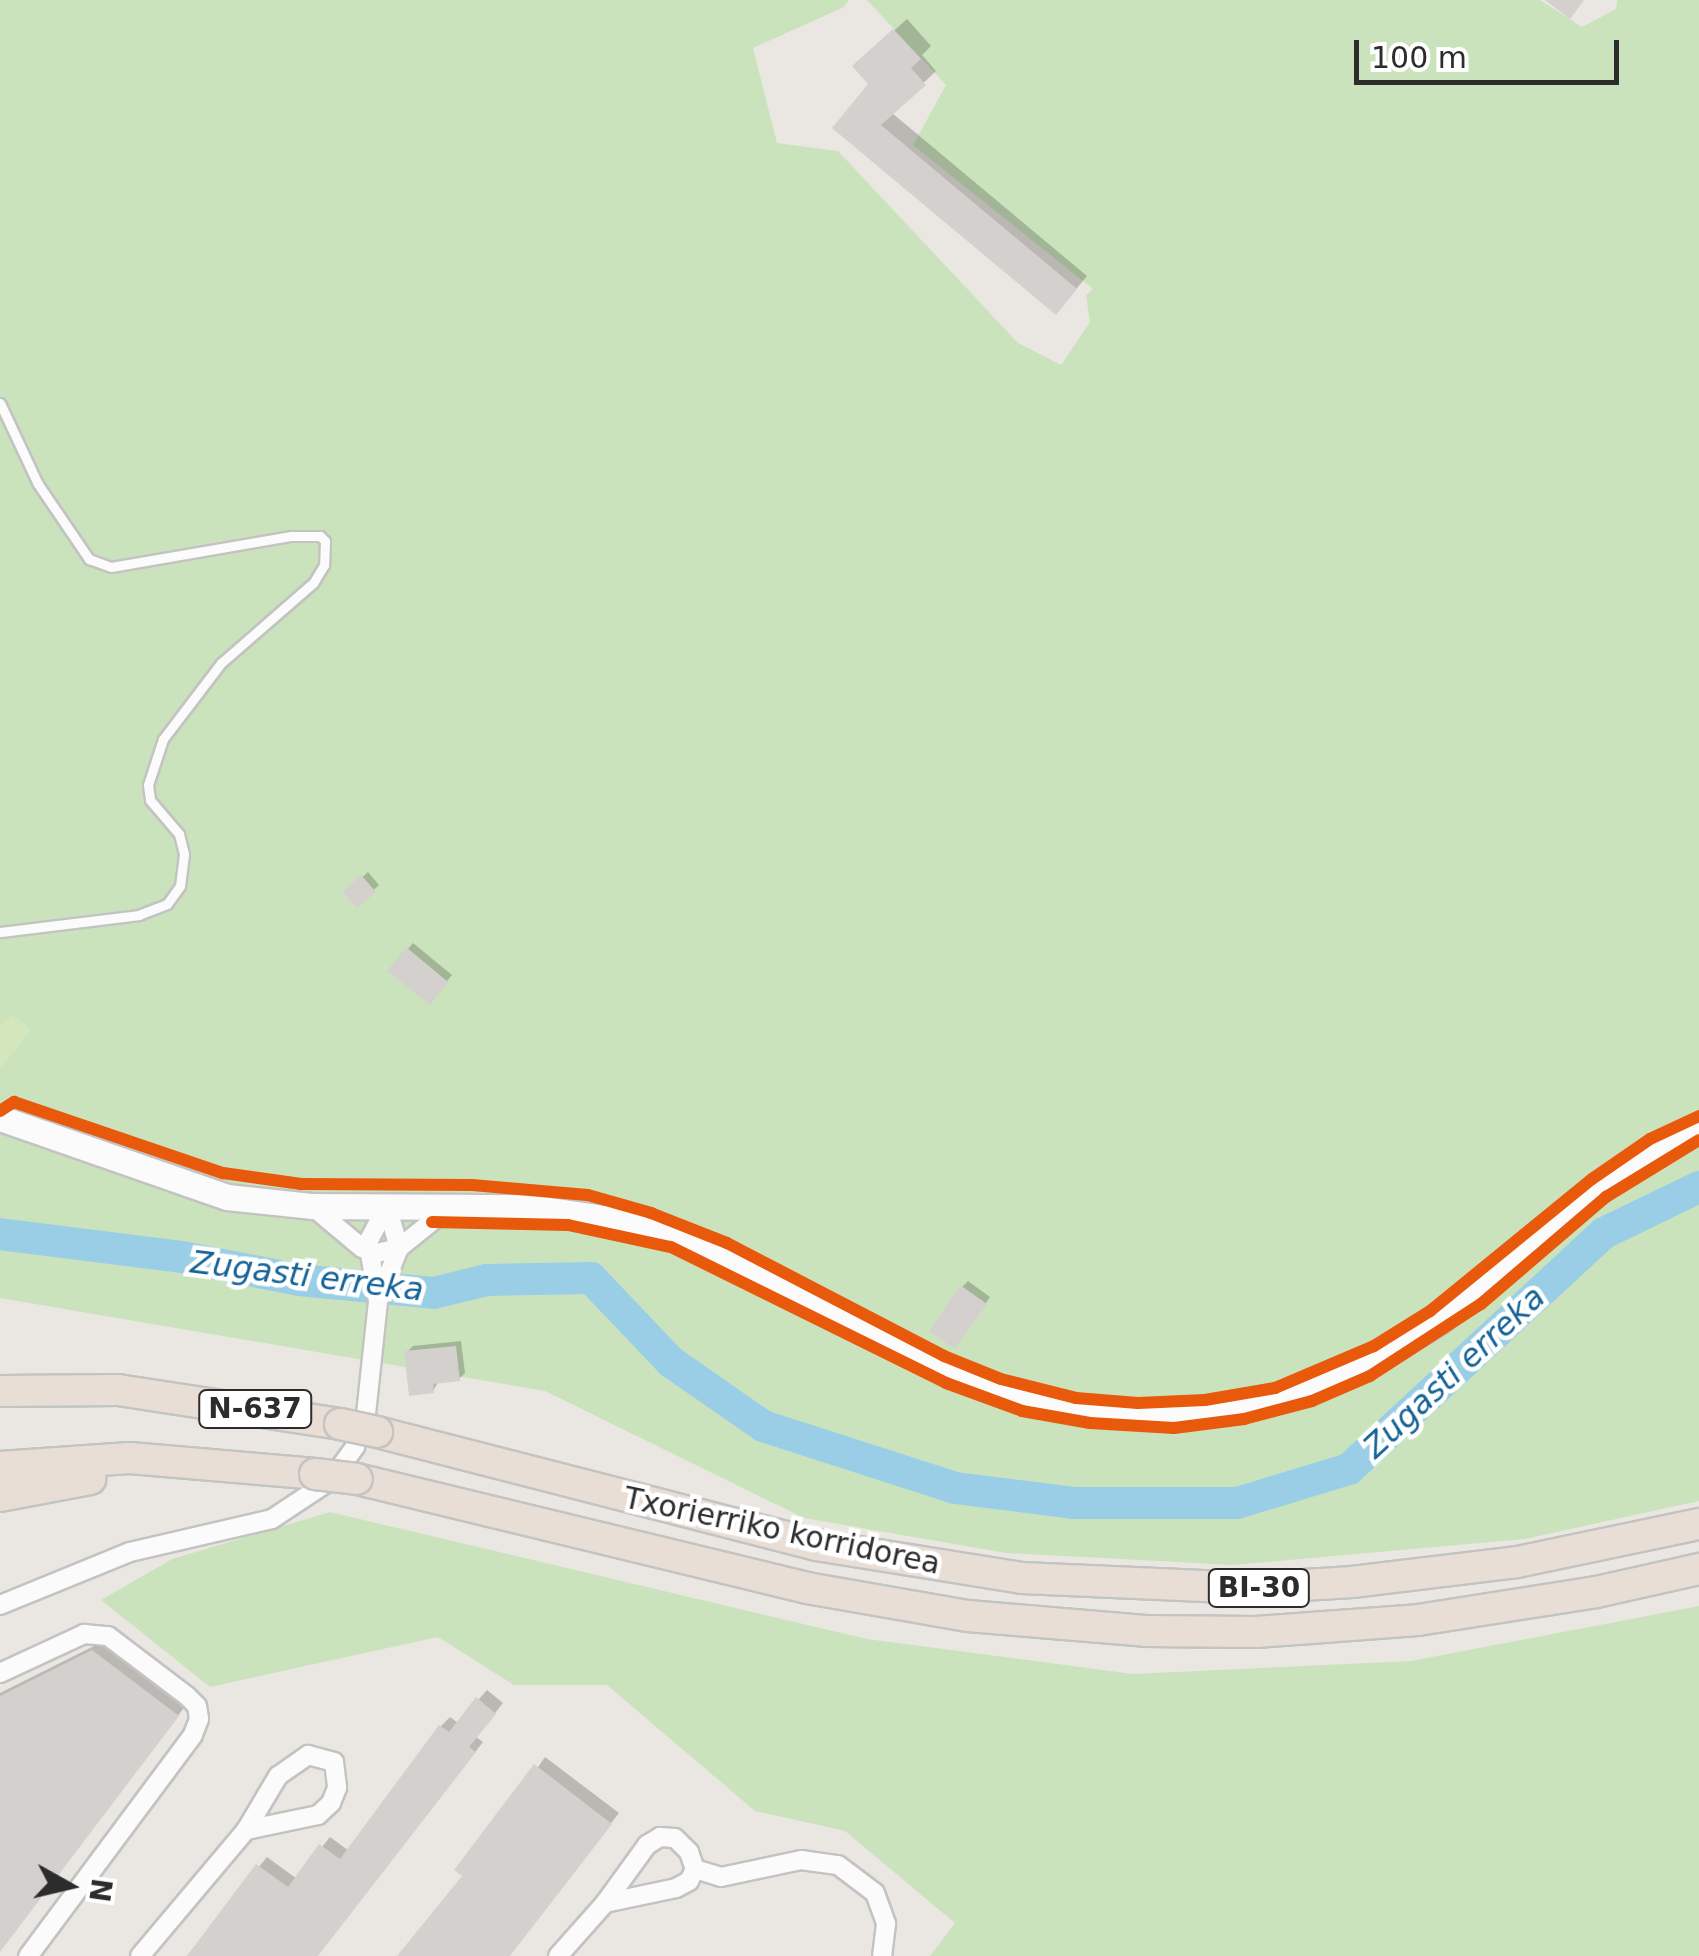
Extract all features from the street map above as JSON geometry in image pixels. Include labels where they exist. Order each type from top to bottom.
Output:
[{"type":"highway","points":[[0,1391],[118,1390],[170,1400]]},
{"type":"highway","points":[[0,1411],[138,1406],[170,1400]]},
{"type":"highway","name":"Txorierriko korridorea","points":[[170,1400],[340,1424],[816,1545],[1022,1578],[1183,1587],[1352,1582],[1518,1562],[1699,1524]]},
{"type":"highway","points":[[0,1468],[130,1458],[196,1463]]},
{"type":"highway","points":[[0,1496],[196,1463]]},
{"type":"highway","name":"Txorierriko korridorea","points":[[196,1463],[357,1479],[807,1588],[968,1616],[1091,1627],[1256,1632],[1418,1620],[1596,1592],[1699,1569]]},
{"type":"main road","points":[[0,1118],[227,1197],[312,1206],[529,1207],[632,1222],[698,1245],[890,1344],[976,1383],[1026,1400],[1091,1413],[1161,1416],[1238,1408],[1280,1398],[1380,1358],[1440,1320],[1606,1182],[1655,1150],[1699,1128]]},
{"type":"street","points":[[312,1206],[368,1254],[398,1252]]},
{"type":"street","points":[[387,1206],[398,1252]]},
{"type":"street","points":[[378,1302],[368,1254],[372,1230],[387,1206]]},
{"type":"street","points":[[0,1606],[130,1552],[272,1519],[316,1492],[342,1467],[362,1427],[378,1302],[398,1252],[451,1206]]},
{"type":"street","points":[[0,1672],[84,1634],[108,1636],[197,1706],[193,1735],[28,1956]]},
{"type":"street","points":[[140,1956],[246,1830],[270,1786],[294,1762],[315,1754],[334,1762],[337,1788],[332,1803],[318,1814],[246,1830]]},
{"type":"street","points":[[558,1956],[605,1903],[648,1845],[660,1837],[676,1838],[689,1852],[695,1869],[690,1881],[676,1888],[605,1903]]},
{"type":"street","points":[[695,1869],[721,1877],[801,1860],[838,1864],[874,1893],[879,1902],[887,1934],[882,1956]]},
{"type":"lane","points":[[0,404],[38,484],[89,558],[111,567],[291,536],[320,536],[325,541],[324,565],[313,583],[221,663],[163,739],[148,785],[150,800],[179,834],[184,854],[180,886],[167,904],[139,915],[0,932]]},
{"type":"green space","points":[[0,0],[849,0],[844,7],[753,48],[777,143],[838,151],[1018,343],[1061,365],[1090,322],[1086,295],[1093,289],[913,145],[946,85],[867,0],[1540,0],[1582,27],[1616,9],[1617,0],[1699,0],[1699,1501],[1525,1539],[1232,1565],[1006,1553],[804,1518],[545,1391],[0,1298]]},
{"type":"green space","points":[[13,1015],[31,1030],[0,1069],[0,1026]]},
{"type":"green space","points":[[330,1512],[867,1639],[1133,1674],[1411,1661],[1699,1606],[1699,1956],[930,1956],[955,1923],[845,1831],[755,1811],[607,1685],[514,1685],[438,1637],[210,1687],[101,1600],[172,1559]]},
{"type":"building","points":[[1545,0],[1584,0],[1570,19]]},
{"type":"building","points":[[893,29],[921,59],[911,68],[926,85],[881,125],[1077,289],[1056,315],[832,128],[868,84],[852,66]]},
{"type":"building","points":[[361,875],[376,892],[357,908],[342,892]]},
{"type":"building","points":[[406,947],[448,982],[430,1005],[387,971]]},
{"type":"building","points":[[960,1285],[987,1304],[955,1349],[929,1331]]},
{"type":"building","points":[[456,1346],[460,1381],[433,1384],[434,1393],[409,1396],[404,1351]]},
{"type":"building","points":[[92,1650],[179,1716],[0,1952],[0,1696]]},
{"type":"building","points":[[476,1697],[496,1714],[469,1747],[476,1752],[318,1956],[187,1956],[256,1864],[288,1887],[319,1844],[340,1859],[439,1725],[449,1732]]},
{"type":"building","points":[[534,1764],[612,1824],[510,1956],[397,1956],[462,1876],[454,1870]]},
{"type":"waterway","name":"Zugasti erreka","points":[[0,1234],[182,1257],[299,1280],[433,1293],[487,1280],[591,1278],[671,1362],[763,1426],[955,1488],[1073,1503],[1237,1503],[1349,1469],[1604,1233],[1699,1187]]},
{"type":"cycle path","points":[[0,1111],[14,1102],[223,1173],[301,1184],[472,1185],[588,1195],[651,1213],[727,1243],[944,1356],[1001,1379],[1076,1398],[1138,1403],[1205,1400],[1275,1388],[1374,1346],[1430,1311],[1592,1179],[1650,1139],[1699,1116]]},
{"type":"cycle path","points":[[432,1222],[568,1225],[671,1247],[946,1383],[1022,1411],[1090,1423],[1174,1428],[1244,1419],[1312,1401],[1370,1376],[1481,1304],[1606,1197],[1699,1140]]}]
